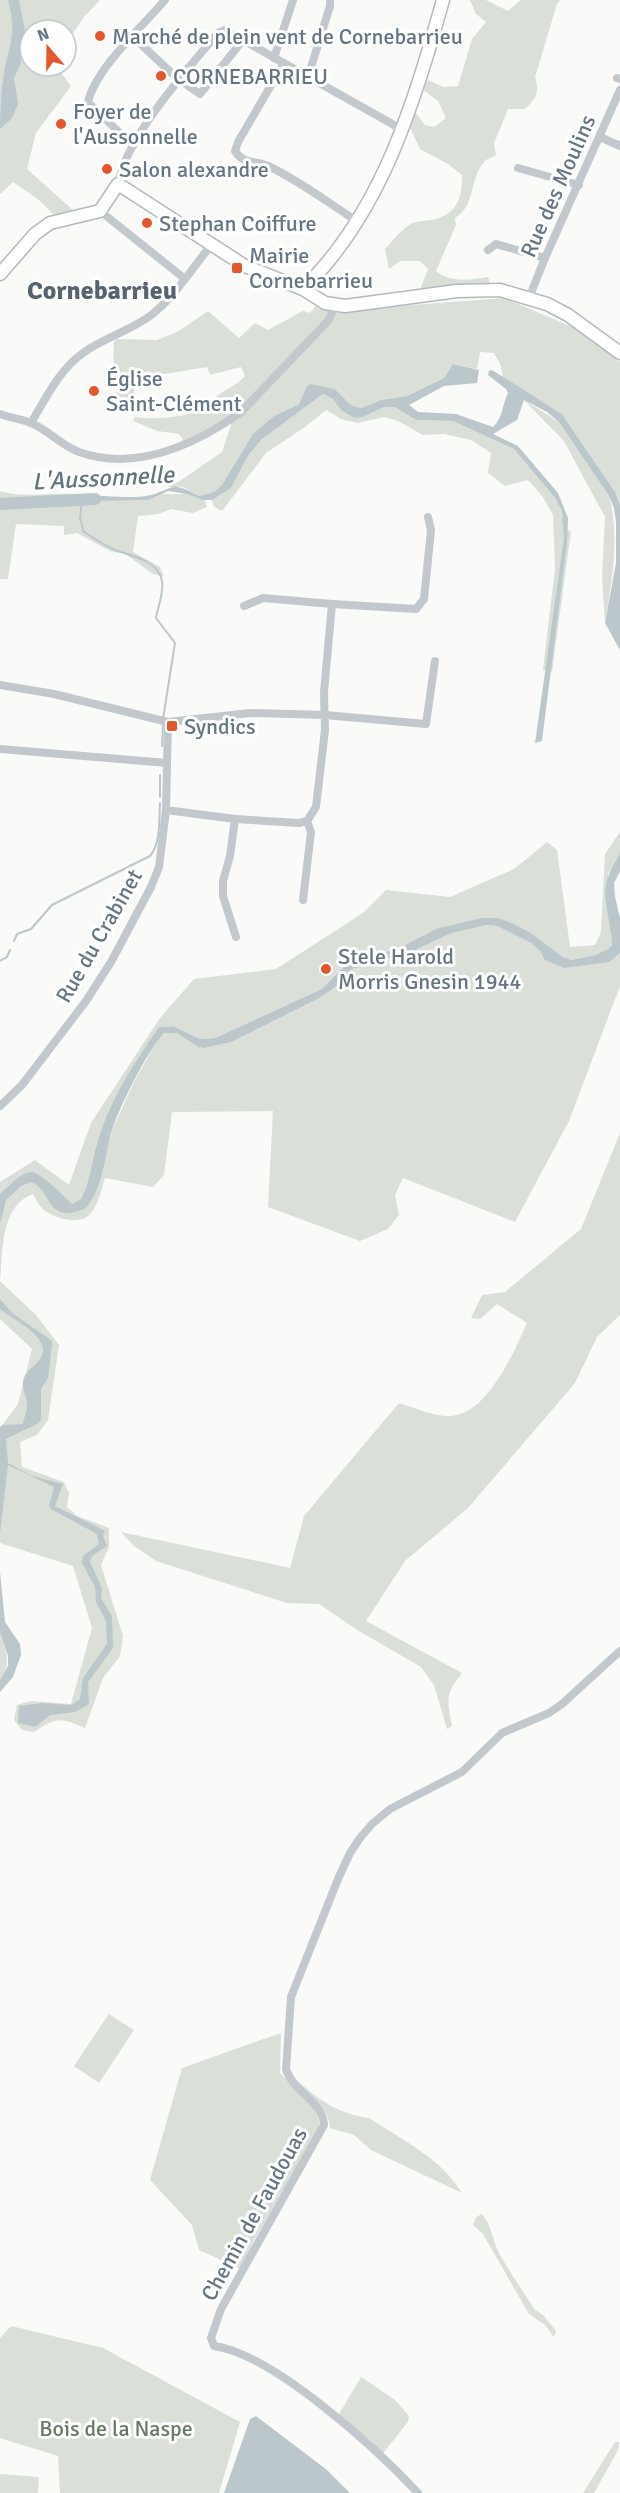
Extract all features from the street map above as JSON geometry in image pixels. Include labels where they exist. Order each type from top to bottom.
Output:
[{"type":"street","points":[[133,146],[88,102],[96,84],[132,36],[165,0]]},
{"type":"street","points":[[274,58],[293,0]]},
{"type":"street","points":[[308,77],[330,0]]},
{"type":"street","points":[[303,289],[330,261],[380,182],[403,130],[443,0]]},
{"type":"street","points":[[0,274],[36,234],[50,223],[100,211],[104,208],[118,184],[120,172],[133,146],[178,79],[222,30],[403,130]]},
{"type":"street","points":[[132,36],[178,79],[200,94],[243,40]]},
{"type":"street","points":[[284,63],[238,142],[235,148],[237,154],[249,163],[269,166],[357,221]]},
{"type":"street","name":"Rue des Moulins","points":[[529,298],[620,90]]},
{"type":"street","points":[[600,137],[620,146]]},
{"type":"street","points":[[518,168],[579,185]]},
{"type":"street","points":[[118,184],[245,266],[303,289],[317,299],[335,306],[482,289],[500,290],[547,304],[568,315],[620,353]]},
{"type":"street","points":[[100,211],[185,279]]},
{"type":"street","points":[[31,423],[51,388],[82,354],[143,321],[169,300],[212,244]]},
{"type":"street","points":[[488,250],[496,244],[545,258]]},
{"type":"street","points":[[0,414],[31,423],[58,441],[88,454],[141,458],[170,452],[223,425],[240,413],[328,321],[335,306]]},
{"type":"street","points":[[244,606],[263,598],[416,609],[424,599],[431,530],[429,517]]},
{"type":"street","points":[[166,810],[235,819],[268,819],[299,823],[307,821],[316,807],[332,604]]},
{"type":"street","points":[[0,685],[54,694],[164,721],[201,720],[250,713],[325,715],[426,724],[435,661]]},
{"type":"street","name":"Rue du Crabinet","points":[[0,1106],[22,1085],[59,1038],[111,962],[159,867],[166,810],[167,763],[164,721]]},
{"type":"street","points":[[0,749],[167,763]]},
{"type":"street","points":[[235,819],[230,856],[223,881],[223,896],[236,937]]},
{"type":"street","points":[[303,900],[311,832],[307,821]]},
{"type":"street","name":"Chemin de Faudouas","points":[[418,2493],[330,2412],[263,2367],[231,2350],[214,2346],[211,2338],[221,2309],[324,2125],[319,2108],[298,2090],[289,2079],[286,2069],[291,1997],[350,1853],[372,1824],[390,1809],[462,1772],[502,1733],[549,1713],[562,1704],[620,1651]]},
{"type":"green space","points":[[0,0],[100,0],[78,26],[78,18],[18,18],[18,78],[65,78],[71,86],[36,133],[27,169],[74,211],[55,216],[39,200],[13,182],[0,194]]},
{"type":"green space","points":[[470,0],[486,0],[508,11],[521,0],[560,0],[535,77],[536,95],[525,109],[508,109],[494,143],[496,155],[485,161],[479,169],[466,207],[455,218],[456,225],[436,271],[454,279],[468,280],[488,277],[491,286],[483,284],[420,290],[428,269],[420,261],[400,261],[389,269],[385,249],[412,223],[440,218],[447,214],[459,198],[462,175],[448,164],[420,149],[410,127],[415,112],[425,125],[434,127],[446,118],[438,101],[423,90],[428,80],[443,87],[458,86],[472,39],[486,22],[476,14]]},
{"type":"green space","points":[[504,298],[577,329],[620,362],[620,505],[615,492],[562,414],[503,378],[501,366],[494,353],[480,352],[477,369],[453,364],[444,378],[407,396],[381,400],[361,408],[351,405],[335,389],[307,387],[299,404],[274,416],[222,485],[214,492],[199,496],[183,487],[167,487],[180,481],[222,452],[231,425],[226,419],[184,441],[179,434],[157,431],[133,421],[135,417],[173,417],[201,409],[245,376],[241,367],[210,375],[207,367],[140,378],[134,387],[137,405],[127,405],[119,401],[117,394],[114,365],[116,339],[157,340],[179,331],[208,311],[239,338],[255,323],[268,330],[303,311],[310,313],[317,305],[329,308],[330,312],[338,313],[360,309]]},
{"type":"green space","points":[[323,394],[333,399],[342,410],[363,417],[384,407],[395,407],[416,420],[453,421],[514,449],[555,498],[562,511],[564,529],[571,531],[552,672],[543,670],[555,568],[553,515],[543,497],[528,480],[505,486],[488,473],[491,453],[471,440],[444,434],[423,435],[398,421],[384,417],[358,423],[341,419],[326,410],[266,453],[222,511],[214,507],[212,500],[231,488],[248,456],[262,439]]},
{"type":"green space","points":[[524,400],[559,422],[609,496],[614,543],[605,623],[602,577],[605,517],[564,441]]},
{"type":"green space","points":[[0,491],[20,494],[81,495],[81,500],[149,500],[162,494],[187,494],[205,500],[207,507],[193,513],[171,509],[158,514],[138,516],[133,552],[160,567],[164,577],[153,574],[124,553],[112,552],[77,533],[64,535],[64,526],[16,524],[8,579],[0,579]]},
{"type":"green space","points":[[620,832],[620,853],[608,874],[612,945],[595,955],[572,960],[563,957],[532,934],[498,918],[428,933],[407,946],[349,960],[322,989],[215,1038],[200,1039],[173,1026],[159,1027],[125,1080],[111,1107],[99,1137],[81,1199],[89,1205],[113,1128],[134,1082],[158,1039],[164,1033],[177,1033],[198,1047],[205,1048],[231,1042],[334,988],[352,969],[411,952],[452,933],[487,925],[497,926],[531,943],[546,960],[564,968],[605,962],[620,953],[620,986],[569,1121],[515,1222],[403,1178],[395,1195],[399,1215],[388,1229],[360,1241],[268,1207],[273,1111],[172,1112],[164,1175],[153,1187],[105,1178],[94,1208],[88,1216],[78,1220],[59,1218],[48,1213],[33,1194],[22,1200],[14,1208],[5,1231],[0,1281],[0,1182],[35,1160],[69,1185],[91,1123],[160,1018],[194,979],[276,969],[363,913],[386,890],[450,897],[514,869],[547,842],[557,850],[570,947],[595,945],[601,932],[605,854]]},
{"type":"green space","points":[[620,1133],[620,1315],[597,1337],[575,1383],[468,1508],[405,1561],[366,1621],[462,1673],[450,1692],[449,1709],[452,1726],[447,1729],[434,1685],[421,1667],[359,1631],[319,1604],[287,1603],[156,1561],[134,1546],[121,1532],[290,1568],[304,1516],[399,1403],[428,1413],[445,1416],[459,1414],[473,1408],[496,1383],[527,1323],[497,1304],[480,1319],[471,1318],[482,1295],[505,1292],[581,1229]]},
{"type":"green space","points":[[0,1281],[36,1315],[59,1345],[48,1420],[37,1435],[20,1442],[22,1467],[64,1482],[69,1493],[67,1507],[77,1516],[109,1528],[109,1547],[101,1565],[123,1636],[120,1656],[103,1678],[85,1728],[58,1720],[34,1732],[22,1730],[14,1720],[17,1705],[30,1701],[71,1704],[92,1628],[73,1566],[0,1543],[0,1428],[18,1404],[32,1349],[0,1319]]},
{"type":"green space","points":[[0,1632],[7,1663],[0,1680]]},
{"type":"green space","points":[[109,2014],[134,2030],[99,2083],[74,2066]]},
{"type":"green space","points":[[281,2033],[280,2073],[311,2104],[320,2127],[253,2242],[241,2269],[199,2250],[192,2225],[150,2180],[182,2068]]},
{"type":"green space","points":[[297,2080],[330,2105],[348,2113],[369,2118],[420,2151],[443,2170],[462,2193],[371,2150],[354,2135],[330,2128],[322,2108]]},
{"type":"green space","points":[[482,2214],[503,2260],[535,2310],[543,2315],[556,2331],[554,2337],[545,2325],[529,2314],[483,2234],[473,2225],[476,2217]]},
{"type":"green space","name":"Bois de la Naspe","points":[[11,2326],[103,2348],[240,2422],[219,2493],[60,2493],[58,2456],[0,2438],[0,2338]]},
{"type":"green space","points":[[361,2377],[395,2400],[409,2416],[408,2422],[383,2453],[338,2416]]},
{"type":"green space","points":[[615,2442],[619,2442],[618,2450],[594,2493],[583,2493]]},
{"type":"green space","name":"Bois de la Naspe","points":[[0,2474],[39,2477],[38,2493],[0,2493]]},
{"type":"shaded area","points":[[8,0],[19,0],[22,18],[18,18],[18,69],[14,78],[18,104],[12,118],[0,129],[3,80],[12,30]]},
{"type":"shaded area","points":[[453,364],[479,370],[477,383],[444,386],[409,405],[418,412],[456,414],[493,427],[501,415],[508,393],[488,375],[492,370],[562,414],[615,492],[620,505],[620,650],[605,623],[616,563],[616,522],[609,496],[559,422],[547,412],[524,400],[517,420],[493,434],[518,446],[558,493],[568,518],[567,543],[542,741],[535,743],[564,538],[562,511],[555,498],[514,449],[453,421],[416,420],[395,407],[384,407],[363,417],[355,418],[342,411],[333,399],[323,394],[262,439],[248,456],[231,488],[212,500],[203,500],[187,494],[168,491],[149,500],[81,501],[81,495],[139,497],[172,487],[182,488],[199,496],[214,492],[222,485],[253,434],[274,416],[299,404],[310,384],[335,389],[351,405],[361,408],[381,400],[407,396],[444,378]]},
{"type":"shaded area","points":[[620,853],[620,871],[614,883],[620,918],[620,953],[609,962],[564,968],[545,960],[540,951],[531,943],[497,926],[487,925],[452,933],[411,952],[352,969],[334,988],[317,999],[231,1042],[205,1048],[198,1047],[177,1033],[164,1033],[142,1065],[121,1107],[112,1130],[100,1181],[86,1208],[63,1213],[57,1210],[44,1192],[31,1182],[21,1186],[6,1200],[0,1224],[0,1194],[27,1173],[31,1172],[40,1176],[72,1204],[81,1199],[110,1107],[133,1066],[159,1027],[173,1026],[200,1039],[215,1038],[322,989],[349,961],[400,948],[436,929],[482,918],[498,918],[514,924],[563,957],[572,960],[595,955],[612,945],[605,893],[610,871]]},
{"type":"shaded area","points":[[0,1299],[12,1313],[51,1340],[52,1344],[48,1378],[41,1389],[41,1420],[6,1439],[8,1463],[32,1476],[63,1484],[55,1506],[105,1531],[103,1536],[107,1546],[92,1556],[90,1562],[102,1588],[101,1598],[112,1616],[113,1648],[88,1682],[89,1704],[75,1712],[50,1715],[35,1727],[18,1723],[19,1706],[42,1703],[72,1705],[80,1699],[83,1678],[107,1644],[106,1621],[96,1602],[95,1587],[82,1563],[83,1556],[99,1544],[97,1534],[51,1509],[49,1505],[54,1487],[8,1465],[0,1533],[0,1427],[23,1424],[27,1405],[23,1381],[43,1352],[42,1344],[30,1330],[0,1309]]},
{"type":"shaded area","points":[[0,1572],[5,1622],[20,1644],[21,1655],[13,1677],[0,1692],[0,1680],[8,1666],[8,1656],[0,1632]]},
{"type":"shaded area","points":[[256,2416],[327,2470],[350,2493],[224,2493],[250,2419]]},
{"type":"waterway","name":"L'Aussonnelle","points":[[0,504],[95,499]]},
{"type":"waterway","points":[[82,500],[80,519],[84,532],[109,547],[149,563],[155,568],[162,581],[156,618],[175,643],[163,719]]},
{"type":"waterway","points":[[162,746],[163,725]]},
{"type":"waterway","points":[[160,775],[160,797]]},
{"type":"waterway","points":[[14,941],[17,934],[31,929],[52,905],[150,856],[158,838],[160,803]]},
{"type":"waterway","points":[[0,961],[7,957],[10,950]]},
{"type":"place","name":"Marché de plein vent de Cornebarrieu","points":[[100,36]]},
{"type":"place","name":"CORNEBARRIEU","points":[[161,76]]},
{"type":"place","name":"Foyer de l'Aussonnelle","points":[[61,124]]},
{"type":"place","name":"Salon alexandre","points":[[107,169]]},
{"type":"place","name":"Stephan Coiffure","points":[[147,223]]},
{"type":"place","name":"Mairie Cornebarrieu","points":[[237,268]]},
{"type":"place","name":"Église Saint-Clément","points":[[94,391]]},
{"type":"place","name":"Syndics","points":[[172,726]]},
{"type":"place","name":"Stele Harold Morris Gnesin 1944","points":[[326,969]]},
{"type":"district","name":"Cornebarrieu","points":[[102,291]]}]
